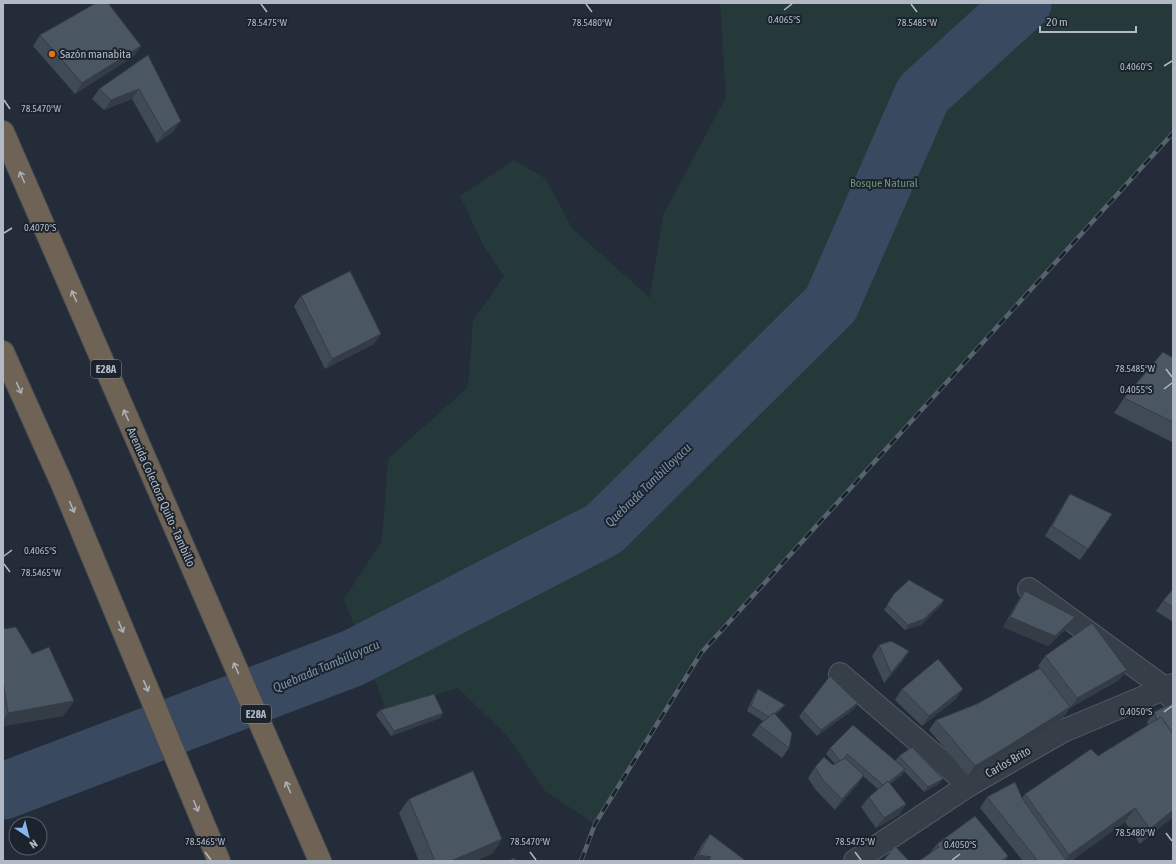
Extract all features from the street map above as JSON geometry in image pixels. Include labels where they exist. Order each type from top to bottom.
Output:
[{"type":"highway","name":"Avenida Colectora Quito - Tambillo","points":[[3,132],[320,861]]},
{"type":"highway","points":[[3,352],[63,486],[219,861]]},
{"type":"street","points":[[1030,589],[1171,691]]},
{"type":"street","points":[[840,674],[969,785]]},
{"type":"street","name":"Carlos Brito","points":[[855,861],[969,785],[1063,731],[1171,691]]},
{"type":"green space","name":"Bosque Natural","points":[[720,3],[1173,3],[1173,133],[701,653],[595,824],[545,791],[507,736],[458,688],[386,710],[344,599],[382,541],[388,459],[468,387],[473,321],[504,276],[484,247],[460,196],[514,160],[546,179],[572,228],[650,298],[663,215],[726,97]]},
{"type":"building","points":[[96,3],[108,3],[141,46],[82,83],[40,35]]},
{"type":"building","points":[[148,55],[181,121],[164,133],[139,89],[111,100],[99,89]]},
{"type":"building","points":[[350,271],[381,334],[332,359],[301,296]]},
{"type":"building","points":[[1163,352],[1173,358],[1173,422],[1124,398]]},
{"type":"building","points":[[1070,494],[1112,514],[1088,549],[1052,526]]},
{"type":"building","points":[[909,580],[944,600],[924,619],[908,625],[887,605],[894,594]]},
{"type":"building","points":[[1173,589],[1173,607],[1163,601]]},
{"type":"building","points":[[1025,591],[1075,617],[1055,636],[1010,617]]},
{"type":"building","points":[[1092,623],[1127,670],[1077,698],[1045,656]]},
{"type":"building","points":[[16,627],[32,654],[49,647],[74,701],[8,713],[3,680],[3,629]]},
{"type":"building","points":[[891,641],[909,651],[891,673],[879,645]]},
{"type":"building","points":[[938,659],[963,689],[929,716],[902,689]]},
{"type":"building","points":[[1040,668],[1070,707],[975,766],[936,720],[977,704]]},
{"type":"building","points":[[830,676],[858,703],[821,730],[803,711]]},
{"type":"building","points":[[758,689],[785,705],[769,717],[751,706]]},
{"type":"building","points":[[434,694],[443,713],[394,731],[380,710]]},
{"type":"building","points":[[1173,703],[1173,734],[1161,717],[1157,720],[1154,712]]},
{"type":"building","points":[[774,713],[792,733],[789,748],[759,725]]},
{"type":"building","points":[[1161,717],[1173,734],[1173,810],[1150,829],[1135,808],[1069,855],[1025,794],[1091,749],[1098,756]]},
{"type":"building","points":[[853,725],[905,769],[883,785],[847,754],[845,758],[840,761],[830,748]]},
{"type":"building","points":[[912,747],[943,779],[928,787],[899,756]]},
{"type":"building","points":[[824,757],[833,765],[845,758],[864,775],[842,799],[822,779],[815,767]]},
{"type":"building","points":[[473,771],[502,839],[451,861],[435,861],[409,799]]},
{"type":"building","points":[[888,781],[906,804],[884,818],[869,797]]},
{"type":"building","points":[[1015,782],[1022,798],[1066,860],[1038,861],[987,797]]},
{"type":"building","points":[[975,816],[1008,856],[1001,861],[919,861],[939,847],[937,844]]},
{"type":"building","points":[[710,834],[746,861],[708,861],[711,857],[698,855]]},
{"type":"building","points":[[895,846],[909,861],[883,861]]},
{"type":"building","points":[[514,858],[516,861],[508,861]]},
{"type":"waterway","name":"Quebrada Tambilloyacu","points":[[3,791],[353,658],[604,529],[831,304],[923,94],[1023,3]]},
{"type":"railway","points":[[581,861],[595,824],[701,653],[1173,133]]},
{"type":"place","name":"Sazón manabita","points":[[52,54]]}]
